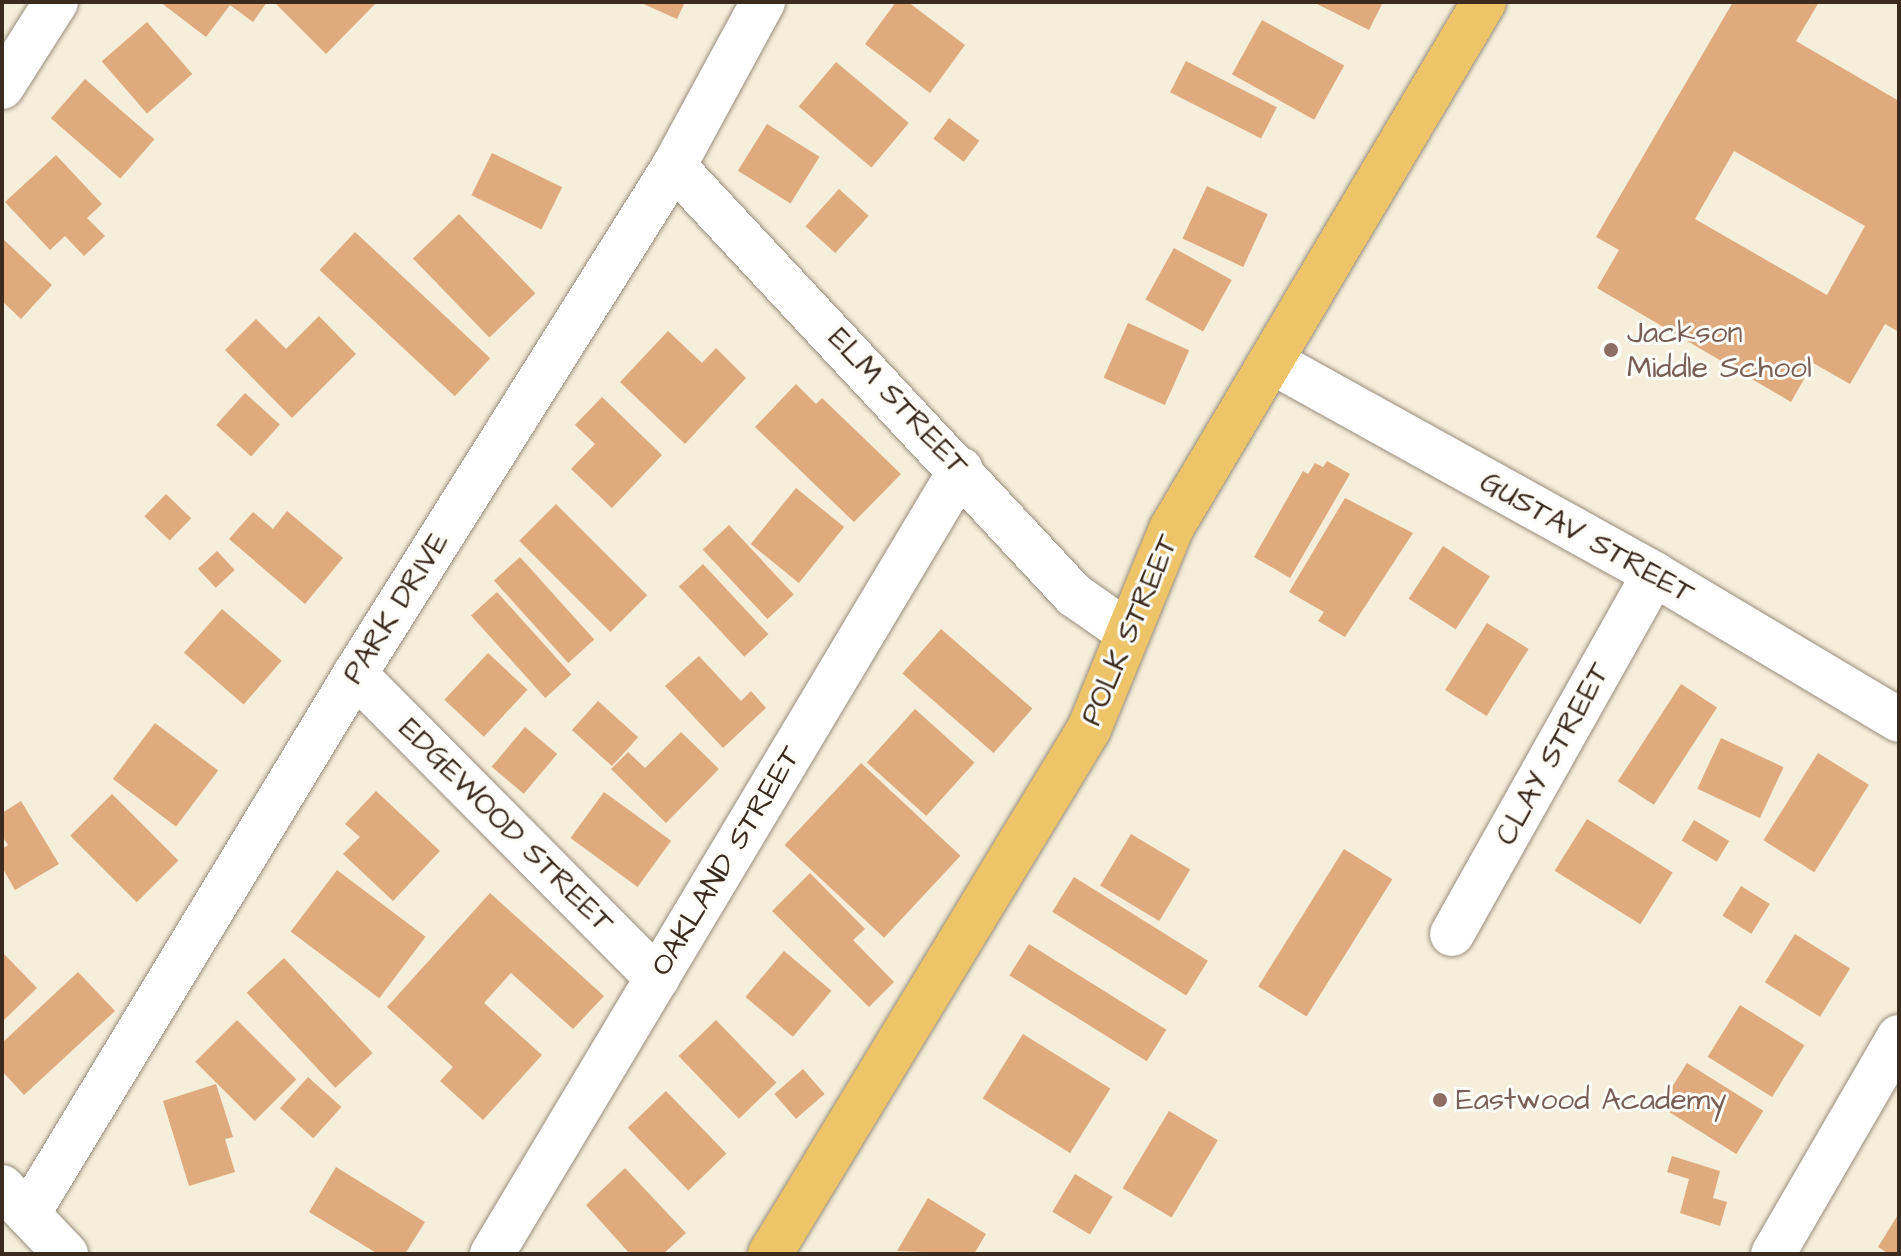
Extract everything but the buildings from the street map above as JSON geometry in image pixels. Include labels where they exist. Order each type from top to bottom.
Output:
[{"type":"main road","name":"POLK STREET","points":[[770,1254],[1089,729],[1171,529],[1484,2]]},
{"type":"street","points":[[2,87],[56,2]]},
{"type":"street","name":"PARK DRIVE","points":[[15,1201],[355,674],[674,166],[763,2]]},
{"type":"street","name":"ELM STREET","points":[[674,166],[961,469],[1074,595],[1127,632]]},
{"type":"street","name":"GUSTAV STREET","points":[[1272,362],[1654,574],[1899,720]]},
{"type":"street","name":"OAKLAND STREET","points":[[492,1254],[961,469]]},
{"type":"street","name":"CLAY STREET","points":[[1452,934],[1654,574]]},
{"type":"street","name":"EDGEWOOD STREET","points":[[355,674],[657,978]]},
{"type":"street","points":[[1773,1254],[1899,1037]]},
{"type":"street","points":[[15,1201],[66,1254]]},
{"type":"place","name":"Jackson Middle School","points":[[1611,350]]},
{"type":"place","name":"Eastwood Academy","points":[[1440,1100]]}]
